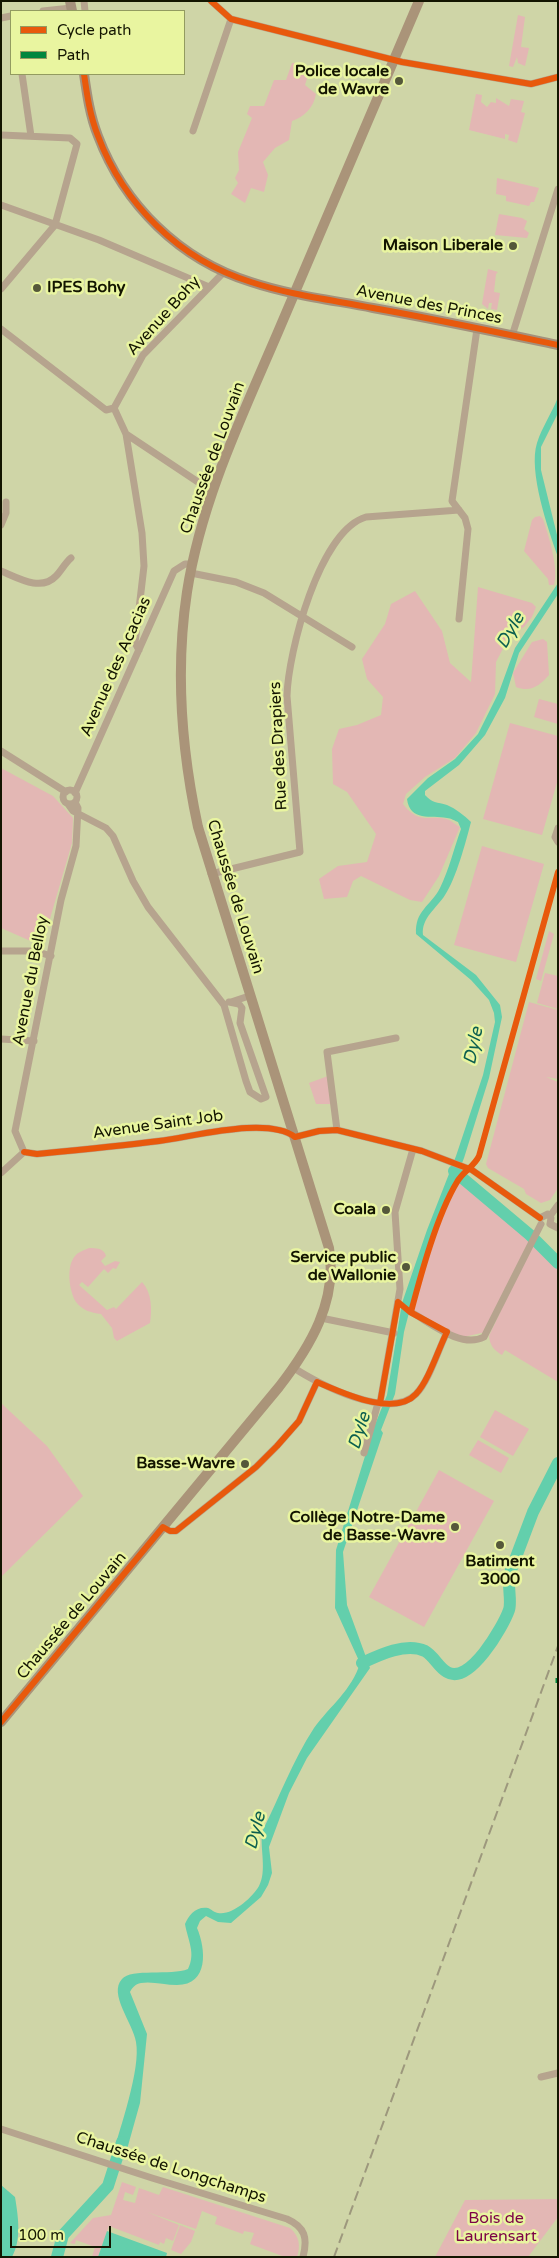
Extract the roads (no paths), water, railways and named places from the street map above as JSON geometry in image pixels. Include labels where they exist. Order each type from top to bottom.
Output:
[{"type":"main road","name":"Chaussée de Louvain","points":[[1,1722],[294,1368],[321,1318],[330,1285],[330,1257],[295,1137],[211,874],[190,790],[182,735],[180,685],[182,636],[191,569],[213,492],[419,1]]},
{"type":"main road","name":"Avenue des Princes","points":[[84,75],[97,134],[107,159],[127,194],[150,221],[174,242],[204,262],[249,282],[295,293],[558,345]]},
{"type":"street","points":[[211,1],[231,19],[394,60],[530,84],[558,77]]},
{"type":"street","points":[[50,10],[71,7]]},
{"type":"street","points":[[193,131],[231,19]]},
{"type":"street","points":[[22,75],[31,136]]},
{"type":"street","points":[[1,135],[70,138],[77,144],[55,225],[1,289]]},
{"type":"street","points":[[512,336],[558,189]]},
{"type":"street","points":[[1,205],[99,240],[209,287]]},
{"type":"street","name":"Avenue Bohy","points":[[114,408],[144,355],[224,272]]},
{"type":"street","points":[[459,619],[468,529],[459,510],[452,501],[477,328]]},
{"type":"street","points":[[1,329],[106,410],[114,408],[126,434],[142,533],[144,566],[135,643],[139,650]]},
{"type":"street","points":[[126,434],[213,492]]},
{"type":"street","points":[[1,525],[6,513],[6,502]]},
{"type":"street","name":"Rue des Drapiers","points":[[211,874],[300,852],[287,696],[290,662],[302,617],[324,559],[352,523],[370,516],[459,510]]},
{"type":"street","points":[[1,571],[33,584],[44,583],[57,576],[71,558]]},
{"type":"street","name":"Avenue des Acacias","points":[[71,803],[76,797],[75,793],[174,572],[185,564],[191,569]]},
{"type":"street","points":[[191,569],[236,582],[264,593],[352,648]]},
{"type":"street","points":[[1,751],[54,786],[64,794],[78,813],[101,824],[113,836],[133,881],[148,907],[226,1004],[250,1092],[257,1098],[266,1097],[240,1023],[242,1008],[239,1004],[226,1004]]},
{"type":"street","points":[[64,794],[75,793]]},
{"type":"street","name":"Avenue du Belloy","points":[[24,1152],[15,1131],[61,900],[76,846],[78,813]]},
{"type":"street","points":[[558,828],[555,837],[558,842]]},
{"type":"street","points":[[1,951],[35,951],[51,956]]},
{"type":"street","points":[[226,1004],[249,996]]},
{"type":"street","points":[[337,1130],[327,1052],[396,1038]]},
{"type":"street","points":[[1,1039],[34,1041]]},
{"type":"street","name":"Avenue Saint Job","points":[[24,1152],[37,1154],[162,1141],[228,1130],[280,1129],[295,1137]]},
{"type":"street","points":[[295,1137],[319,1130],[337,1130],[412,1149],[452,1162],[465,1167],[541,1221],[545,1226],[550,1224],[558,1228]]},
{"type":"street","points":[[364,1453],[380,1403],[394,1333],[400,1289],[394,1212],[412,1149]]},
{"type":"street","points":[[1,1173],[24,1152]]},
{"type":"street","points":[[550,1224],[550,1216],[558,1205]]},
{"type":"street","points":[[411,1312],[461,1339],[478,1340],[488,1333],[545,1214],[550,1216]]},
{"type":"street","points":[[321,1318],[394,1333]]},
{"type":"street","points":[[294,1368],[317,1382],[355,1398],[380,1403],[405,1401],[418,1392],[447,1332]]},
{"type":"street","points":[[163,1527],[170,1531],[176,1531],[256,1467],[299,1421],[317,1382]]},
{"type":"street","points":[[541,2077],[558,2073]]},
{"type":"street","name":"Chaussée de Longchamps","points":[[1,2129],[295,2222],[305,2234],[306,2243],[303,2257]]},
{"type":"waterway","points":[[454,1171],[530,1235],[558,1263]]},
{"type":"waterway","points":[[362,1663],[376,1656],[410,1648],[425,1651],[447,1672],[456,1674],[465,1671],[475,1663],[493,1641],[506,1618],[510,1602],[510,1573],[533,1512],[558,1463]]},
{"type":"waterway","name":"Dyle","points":[[57,2257],[63,2235],[108,2186],[122,2142]]},
{"type":"railway","points":[[334,2257],[558,1646]]},
{"type":"place","name":"Police locale de Wavre","points":[[399,81]]},
{"type":"place","name":"Maison Liberale","points":[[513,246]]},
{"type":"place","name":"IPES Bohy","points":[[37,288]]},
{"type":"place","name":"Coala","points":[[386,1210]]},
{"type":"place","name":"Service public de Wallonie","points":[[406,1267]]},
{"type":"place","name":"Basse-Wavre","points":[[245,1464]]},
{"type":"place","name":"Collège Notre-Dame de Basse-Wavre","points":[[455,1527]]},
{"type":"place","name":"Batiment 3000","points":[[500,1545]]},
{"type":"park label","name":"Bois de Laurensart","points":[[496,2228]]}]
